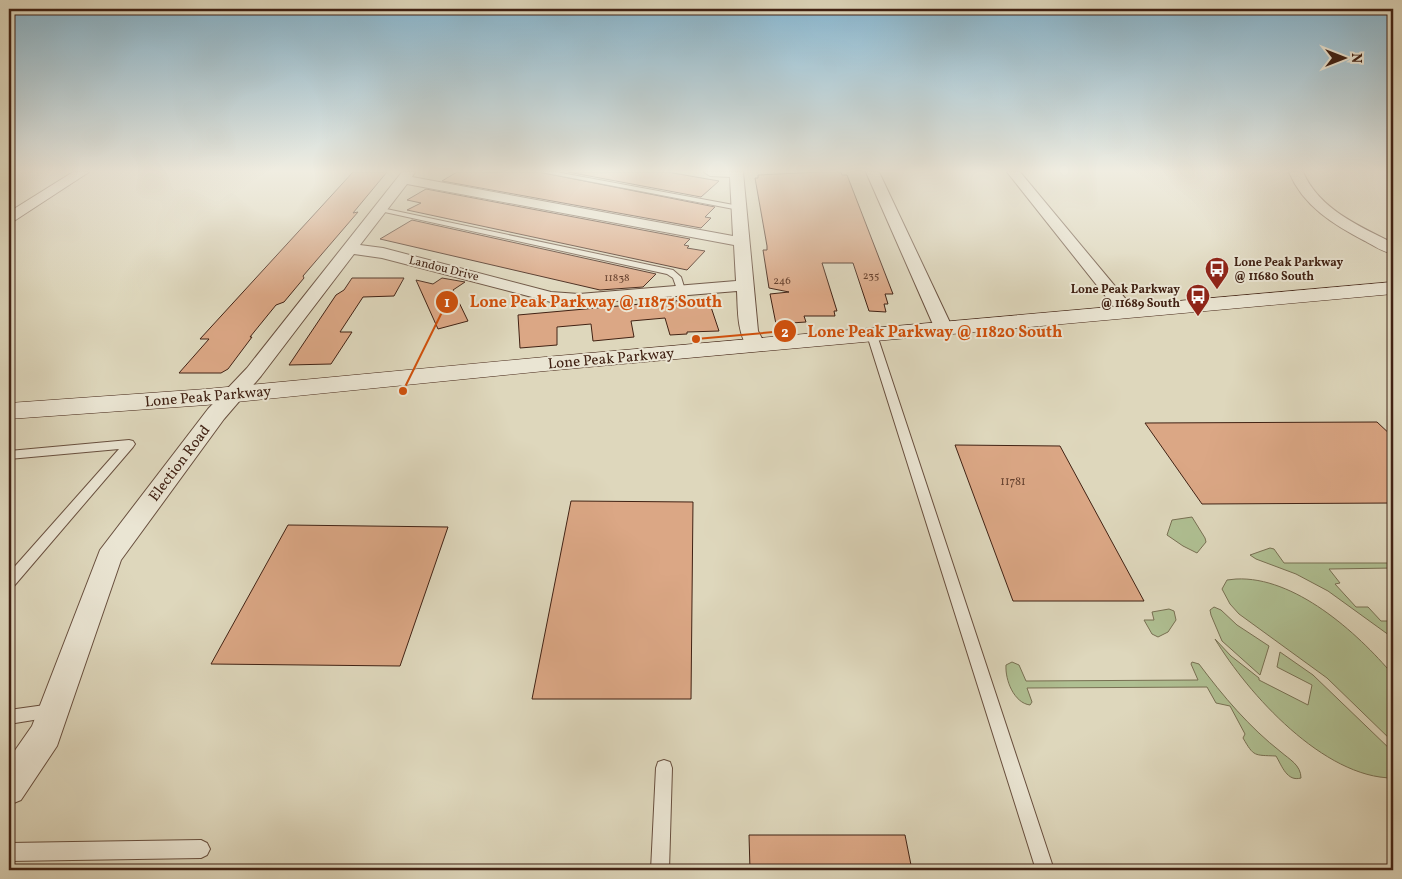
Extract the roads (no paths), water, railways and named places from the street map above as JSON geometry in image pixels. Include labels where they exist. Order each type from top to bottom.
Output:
[{"type":"main road","name":"Lone Peak Parkway","points":[[9,411],[234,394],[1393,288]]},
{"type":"street","name":"Election Road","points":[[9,788],[45,735],[109,557],[216,414],[254,372],[377,213]]},
{"type":"street","points":[[594,213],[742,242]]},
{"type":"street","points":[[740,213],[749,331],[756,346]]},
{"type":"street","points":[[891,213],[944,329]]},
{"type":"street","points":[[1046,213],[1128,313]]},
{"type":"street","points":[[1330,213],[1393,249]]},
{"type":"street","name":"Landou Drive","points":[[350,249],[383,253],[551,297],[579,299],[746,286]]},
{"type":"lane","points":[[399,213],[670,272],[677,277],[681,290]]},
{"type":"lane","points":[[872,335],[1045,870]]},
{"type":"lane","points":[[9,456],[129,444],[9,582]]},
{"type":"lane","points":[[9,718],[54,711]]},
{"type":"lane","points":[[660,870],[664,768]]},
{"type":"lane","points":[[9,852],[200,849]]},
{"type":"place","name":"Lone Peak Parkway @ 11680 South","points":[[1217,290]]},
{"type":"place","name":"Lone Peak Parkway @ 11689 South","points":[[1198,317]]},
{"type":"place","name":"Lone Peak Parkway @ 11820 South","points":[[696,339]]},
{"type":"place","name":"Lone Peak Parkway @ 11875 South","points":[[403,391]]}]
